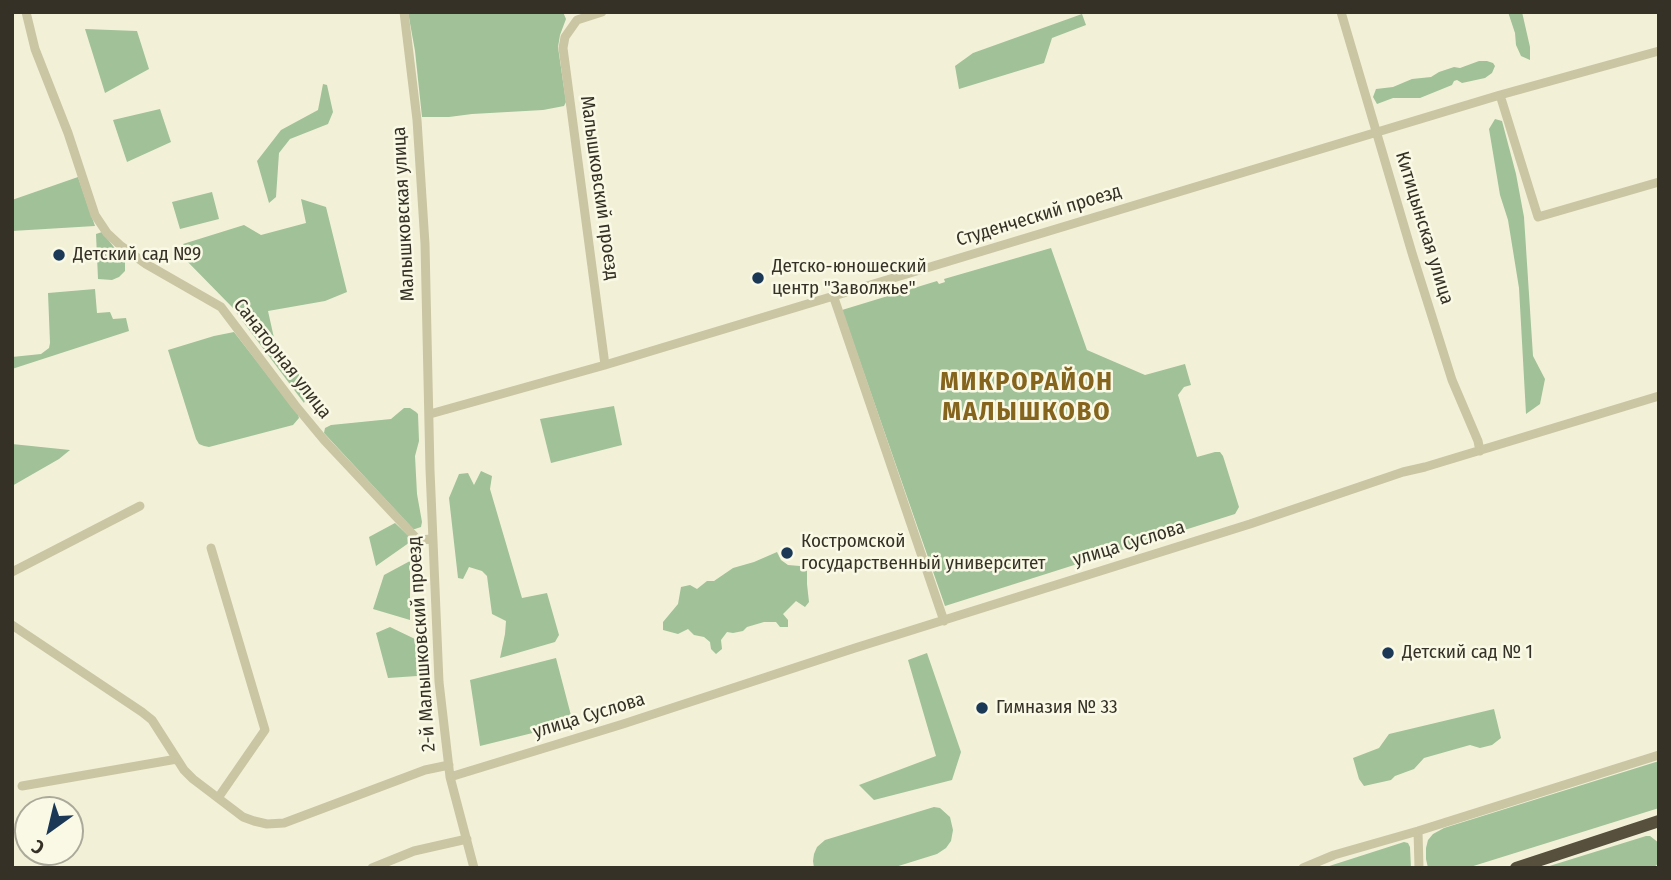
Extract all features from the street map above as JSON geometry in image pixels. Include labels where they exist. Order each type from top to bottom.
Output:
[{"type":"highway","points":[[1516,868],[1659,821]]},
{"type":"street","name":"Санаторная улица","points":[[26,12],[35,49],[68,133],[95,215],[107,233],[146,264],[221,307],[324,440],[418,540],[432,539]]},
{"type":"street","name":"Малышковская улица","points":[[404,12],[417,120],[425,244],[430,414]]},
{"type":"street","name":"Малышковский проезд","points":[[602,12],[577,20],[565,37],[563,48],[605,365]]},
{"type":"street","name":"Китицынская улица","points":[[1341,12],[1452,380],[1480,451]]},
{"type":"street","name":"Студенческий проезд","points":[[430,414],[605,365],[1500,95],[1659,51]]},
{"type":"street","points":[[1500,95],[1538,217],[1659,183]]},
{"type":"street","points":[[833,295],[944,621]]},
{"type":"street","name":"улица Суслова","points":[[450,777],[1256,522],[1404,472],[1659,396]]},
{"type":"street","name":"2-й Малышковский проезд","points":[[430,414],[432,539],[439,678],[450,777],[474,868]]},
{"type":"street","points":[[12,572],[140,506]]},
{"type":"street","points":[[211,548],[265,730],[218,798]]},
{"type":"street","points":[[12,625],[152,720],[193,779],[243,817],[254,821],[267,824],[284,823],[425,770],[449,765]]},
{"type":"street","points":[[1303,868],[1334,855],[1659,755]]},
{"type":"street","points":[[22,786],[177,759]]},
{"type":"street","points":[[1418,831],[1419,868]]},
{"type":"street","points":[[372,868],[414,851],[467,839]]},
{"type":"green space","points":[[408,12],[563,12],[566,19],[558,47],[566,102],[564,106],[543,110],[422,117]]},
{"type":"green space","points":[[1508,12],[1522,12],[1530,47],[1530,60],[1521,56]]},
{"type":"green space","points":[[1082,14],[1086,25],[1052,38],[1044,63],[959,89],[955,66],[973,53]]},
{"type":"green space","points":[[85,29],[137,31],[149,69],[105,93]]},
{"type":"green space","points":[[1487,61],[1495,66],[1492,73],[1485,78],[1462,83],[1457,80],[1452,85],[1420,98],[1393,98],[1377,104],[1373,97],[1376,89],[1431,77],[1454,67],[1460,68]]},
{"type":"green space","points":[[323,84],[327,85],[333,112],[328,124],[290,139],[279,153],[276,197],[269,203],[257,161],[281,130],[318,110]]},
{"type":"green space","points":[[160,109],[171,142],[127,162],[113,120]]},
{"type":"green space","points":[[1495,119],[1502,121],[1516,174],[1524,217],[1533,356],[1545,379],[1540,404],[1526,414],[1519,288],[1489,129]]},
{"type":"green space","points":[[78,177],[95,226],[12,231],[12,200]]},
{"type":"green space","points":[[212,192],[219,219],[180,229],[172,202]]},
{"type":"green space","points":[[301,199],[326,207],[347,292],[325,301],[268,311],[276,347],[310,388],[304,403],[232,307],[182,256],[183,244],[244,225],[261,235],[306,223]]},
{"type":"green space","points":[[102,232],[125,261],[125,271],[112,280],[98,279],[96,234]]},
{"type":"green space","points":[[1051,248],[1087,350],[1145,375],[1185,364],[1191,385],[1184,387],[1178,395],[1197,457],[1220,452],[1239,507],[1235,514],[945,606],[842,310],[937,281],[939,284],[945,282],[944,279]]},
{"type":"green space","points":[[95,289],[97,313],[110,312],[113,319],[126,318],[129,331],[12,369],[12,357],[41,354],[49,348],[48,293]]},
{"type":"green space","points":[[234,332],[299,418],[293,425],[209,447],[204,446],[196,439],[168,350]]},
{"type":"green space","points":[[614,406],[622,445],[551,463],[540,419]]},
{"type":"green space","points":[[404,408],[410,408],[418,414],[419,441],[415,456],[422,522],[421,527],[415,529],[324,433],[325,428],[331,425],[391,419]]},
{"type":"green space","points":[[12,444],[70,450],[12,486]]},
{"type":"green space","points":[[481,471],[492,476],[490,489],[522,598],[547,593],[559,635],[555,642],[500,658],[506,621],[492,614],[487,576],[482,571],[469,567],[463,579],[458,578],[449,498],[459,474],[468,473],[474,485]]},
{"type":"green space","points":[[395,523],[413,540],[376,566],[369,537]]},
{"type":"green space","points":[[777,552],[781,560],[788,565],[800,566],[807,571],[809,602],[805,607],[796,601],[783,614],[788,620],[788,627],[780,627],[776,622],[764,622],[747,627],[743,631],[727,632],[721,640],[722,649],[716,654],[711,649],[710,642],[704,637],[694,635],[688,629],[678,634],[663,630],[663,622],[678,604],[681,587],[690,585],[697,589],[733,568]]},
{"type":"green space","points":[[410,561],[410,620],[373,609],[384,575]]},
{"type":"green space","points":[[390,627],[415,639],[417,676],[388,678],[376,633]]},
{"type":"green space","points":[[927,653],[961,752],[952,780],[874,800],[859,785],[936,756],[908,660]]},
{"type":"green space","points":[[556,658],[573,723],[480,746],[470,680]]},
{"type":"green space","points":[[1494,709],[1501,738],[1492,745],[1480,748],[1470,745],[1424,758],[1414,769],[1391,780],[1364,786],[1359,779],[1353,758],[1379,748],[1389,734]]},
{"type":"green space","points":[[1659,761],[1659,808],[1467,868],[1428,868],[1428,840],[1444,828]]},
{"type":"green space","points":[[934,807],[940,808],[950,817],[953,830],[951,841],[937,854],[892,868],[814,868],[814,854],[825,840]]},
{"type":"green space","points":[[1646,836],[1659,843],[1659,863],[1653,868],[1543,868]]},
{"type":"green space","points":[[1404,842],[1410,847],[1411,868],[1323,868]]},
{"type":"place","name":"Детский сад №9","points":[[59,255]]},
{"type":"place","name":"Детско-юношеский центр \"Заволжье\"","points":[[758,278]]},
{"type":"place","name":"Костромской государственный университет","points":[[787,553]]},
{"type":"place","name":"Детский сад № 1","points":[[1388,653]]},
{"type":"place","name":"Гимназия № 33","points":[[982,708]]},
{"type":"district","name":"МИКРОРАЙОН МАЛЫШКОВО","points":[[1027,398]]}]
